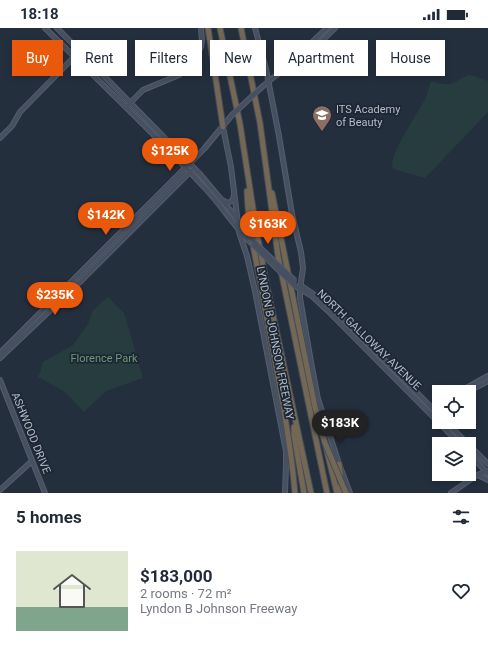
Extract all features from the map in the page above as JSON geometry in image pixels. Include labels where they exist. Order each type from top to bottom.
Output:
[{"type":"highway","points":[[208,28],[223,127]]},
{"type":"highway","name":"LYNDON B JOHNSON FREEWAY","points":[[220,28],[240,124],[247,174],[267,287],[294,420],[311,493]]},
{"type":"highway","name":"LYNDON B JOHNSON FREEWAY","points":[[242,28],[260,123],[278,256],[328,493]]},
{"type":"highway","points":[[247,174],[248,213],[255,260],[288,435],[295,493]]},
{"type":"highway","points":[[269,181],[315,407],[339,493]]},
{"type":"highway","points":[[294,420],[294,434],[304,493]]},
{"type":"highway","points":[[325,443],[346,493]]},
{"type":"highway","points":[[286,451],[298,493]]},
{"type":"highway","points":[[339,464],[341,481],[339,493]]},
{"type":"highway","points":[[291,493],[293,473]]},
{"type":"main road","name":"NORTH GALLOWAY AVENUE","points":[[45,28],[71,53]]},
{"type":"main road","name":"NORTH GALLOWAY AVENUE","points":[[57,28],[71,42]]},
{"type":"main road","points":[[126,107],[143,90],[179,75],[191,64],[201,48],[201,28]]},
{"type":"main road","points":[[255,28],[258,40]]},
{"type":"main road","points":[[315,40],[327,28]]},
{"type":"main road","points":[[323,40],[335,28]]},
{"type":"main road","points":[[0,138],[12,126],[20,112],[71,61]]},
{"type":"main road","points":[[266,69],[274,72]]},
{"type":"main road","points":[[266,69],[292,214],[301,252],[303,268],[298,287],[315,383],[327,430],[350,493]]},
{"type":"main road","name":"NORTH GALLOWAY AVENUE","points":[[94,76],[151,133],[188,166],[194,168],[220,198],[251,242],[258,246],[295,281],[298,287],[332,307],[432,409]]},
{"type":"main road","name":"NORTH GALLOWAY AVENUE","points":[[105,76],[156,129],[188,166],[190,172],[222,208],[240,232],[298,287],[328,311],[432,409]]},
{"type":"main road","points":[[0,353],[204,150],[232,115],[275,76]]},
{"type":"main road","name":"LYNDON B JOHNSON FREEWAY","points":[[223,127],[228,147],[238,222],[257,298],[286,451],[285,493]]},
{"type":"main road","points":[[151,133],[156,129]]},
{"type":"main road","points":[[0,358],[194,168]]},
{"type":"main road","points":[[220,198],[227,203],[230,202],[233,200],[234,189]]},
{"type":"main road","points":[[245,247],[251,242]]},
{"type":"main road","points":[[300,298],[302,294],[306,292]]},
{"type":"main road","points":[[475,385],[488,376]]},
{"type":"main road","name":"ASHWOOD DRIVE","points":[[0,380],[45,493]]},
{"type":"main road","points":[[476,386],[488,381]]},
{"type":"main road","points":[[453,429],[461,437]]},
{"type":"main road","points":[[476,453],[488,464]]},
{"type":"main road","points":[[450,493],[478,475],[487,472],[476,460]]},
{"type":"main road","points":[[0,490],[32,461]]},
{"type":"main road","points":[[478,475],[488,480]]},
{"type":"green space","points":[[469,75],[488,81],[488,112],[425,178],[393,169],[392,163],[395,154],[404,134],[425,99],[431,81],[451,84]]},
{"type":"green space","name":"Florence Park","points":[[108,297],[125,316],[143,378],[106,391],[84,412],[64,391],[38,377],[43,362],[73,345],[88,324],[93,310]]},
{"type":"place","name":"ITS Academy of Beauty","points":[[322,132]]}]
